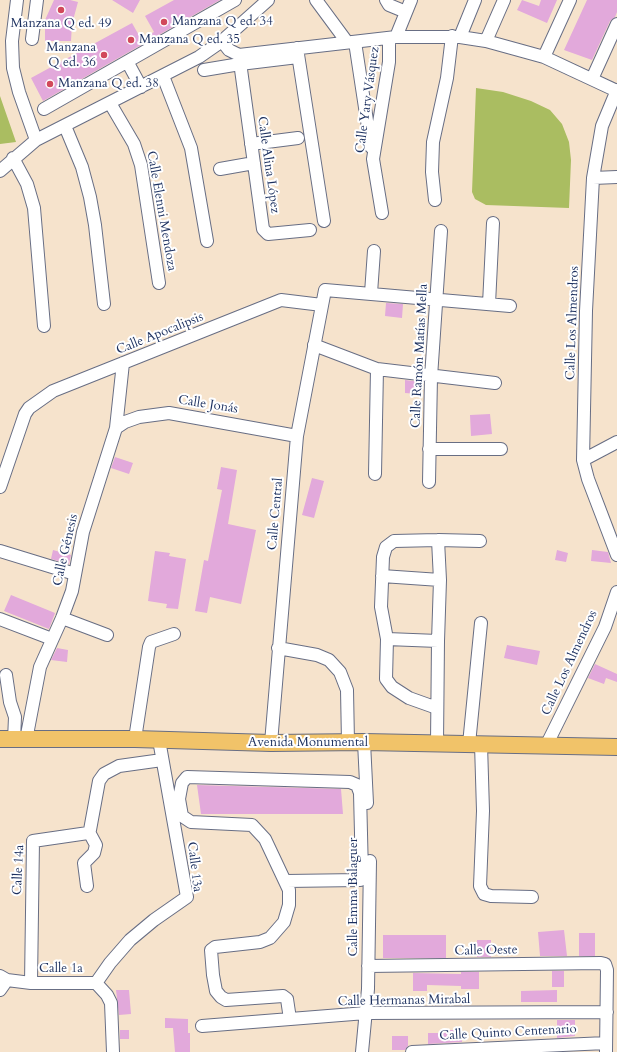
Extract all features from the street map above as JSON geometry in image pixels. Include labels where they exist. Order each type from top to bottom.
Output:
[{"type":"main road","name":"Avenida Monumental","points":[[13,740],[135,739],[271,743],[364,742],[617,746]]},
{"type":"street","points":[[17,0],[12,41],[13,68],[19,92],[36,140]]},
{"type":"street","points":[[32,39],[37,0]]},
{"type":"street","points":[[44,109],[128,63],[235,0]]},
{"type":"street","points":[[0,171],[13,158],[36,140],[141,88],[199,57],[222,41],[255,4],[268,0]]},
{"type":"street","points":[[316,0],[351,42],[373,159]]},
{"type":"street","points":[[386,0],[389,4],[406,12]]},
{"type":"street","name":"Calle Yary Vásquez","points":[[382,214],[373,159],[393,38],[411,0]]},
{"type":"street","points":[[435,200],[432,172],[433,142],[456,36],[475,0]]},
{"type":"street","points":[[486,41],[504,0]]},
{"type":"street","points":[[544,57],[570,0]]},
{"type":"street","points":[[592,79],[617,24]]},
{"type":"street","points":[[204,70],[239,60],[297,52],[351,42],[393,38],[456,36],[486,41],[544,57],[617,91]]},
{"type":"street","points":[[222,41],[239,60]]},
{"type":"street","points":[[297,52],[324,221]]},
{"type":"street","name":"Calle Alina López","points":[[239,60],[265,232],[268,234],[310,230]]},
{"type":"street","points":[[128,63],[141,88]]},
{"type":"street","points":[[162,76],[191,148],[207,242]]},
{"type":"street","name":"Calle Los Almendros","points":[[617,91],[602,126],[593,178],[586,311],[582,460],[617,555]]},
{"type":"street","name":"Calle Elenni Mendoza","points":[[110,103],[134,144],[141,165],[159,283]]},
{"type":"street","points":[[65,126],[82,167],[90,197],[95,225],[104,304]]},
{"type":"street","points":[[251,144],[298,138]]},
{"type":"street","points":[[13,158],[27,184],[34,208],[44,326]]},
{"type":"street","points":[[220,169],[254,163]]},
{"type":"street","points":[[593,178],[617,177]]},
{"type":"street","points":[[489,304],[493,223]]},
{"type":"street","name":"Calle Ramón Matías Mella","points":[[429,482],[431,377],[441,231]]},
{"type":"street","points":[[374,251],[371,293],[510,306]]},
{"type":"street","name":"Calle Central","points":[[271,743],[297,436],[325,290],[371,293]]},
{"type":"street","name":"Calle Apocalipsis","points":[[0,487],[25,414],[29,408],[52,391],[281,300],[322,305]]},
{"type":"street","points":[[314,345],[377,369],[422,373],[431,377],[495,383]]},
{"type":"street","name":"Calle Génesis","points":[[13,740],[40,667],[62,618],[72,591],[83,532],[116,428],[123,363]]},
{"type":"street","points":[[375,474],[377,369]]},
{"type":"street","name":"Calle Jonás","points":[[116,428],[125,422],[139,417],[169,413],[297,436]]},
{"type":"street","points":[[582,460],[617,442]]},
{"type":"street","points":[[429,449],[501,448]]},
{"type":"street","points":[[438,540],[440,580],[438,641],[438,743]]},
{"type":"street","points":[[438,708],[409,698],[392,687],[386,679],[387,639],[381,607],[383,557],[386,547],[394,541],[480,541]]},
{"type":"street","points":[[0,551],[75,574]]},
{"type":"street","points":[[382,576],[440,580]]},
{"type":"street","name":"Calle Los Almendros","points":[[547,744],[604,627],[617,592]]},
{"type":"street","points":[[62,618],[107,635]]},
{"type":"street","points":[[0,620],[52,639]]},
{"type":"street","points":[[481,624],[475,744],[483,811],[480,886],[484,894],[491,896],[532,897]]},
{"type":"street","points":[[135,739],[149,647],[151,642],[174,634]]},
{"type":"street","points":[[387,639],[438,641]]},
{"type":"street","points":[[278,648],[317,654],[329,660],[340,672],[347,690],[348,742]]},
{"type":"street","points":[[6,675],[10,702],[15,717],[13,740]]},
{"type":"street","name":"Calle 13a","points":[[96,983],[110,963],[130,940],[154,920],[187,897],[159,740]]},
{"type":"street","name":"Calle Emma Balaguer","points":[[362,1052],[366,1013],[368,966],[370,855],[364,742]]},
{"type":"street","points":[[87,886],[84,863],[94,853],[96,845],[89,832],[99,781],[104,774],[120,766],[162,760]]},
{"type":"street","points":[[286,881],[360,880],[362,866],[360,793],[357,785],[350,782],[187,777],[182,783],[179,799],[182,816],[191,822],[252,825],[265,839],[289,890],[289,905],[284,922],[270,938],[260,942],[215,947],[211,950],[216,991],[226,1000],[284,996],[287,999],[290,1019]]},
{"type":"street","name":"Calle 14a","points":[[31,983],[33,841],[89,832]]},
{"type":"street","name":"Calle Oeste","points":[[368,966],[601,963],[605,964],[607,970],[607,1012]]},
{"type":"street","points":[[0,990],[4,978]]},
{"type":"street","name":"Calle 1a","points":[[4,978],[31,983],[96,983],[107,995],[111,1003],[113,1052]]},
{"type":"street","points":[[606,1048],[607,1012]]},
{"type":"street","name":"Calle Hermanas Mirabal","points":[[202,1026],[366,1013],[607,1012]]},
{"type":"street","name":"Calle Quinto Centenario","points":[[412,1052],[606,1048]]},
{"type":"green space","points":[[476,88],[503,92],[531,101],[550,110],[562,124],[569,142],[571,160],[569,208],[486,205],[475,199],[472,192]]},
{"type":"green space","points":[[0,96],[16,142],[0,144]]},
{"type":"building","points":[[54,0],[70,0],[78,2],[72,24],[71,41],[45,41],[45,20]]},
{"type":"building","points":[[112,0],[140,0],[133,13]]},
{"type":"building","points":[[174,0],[220,0],[43,101],[31,78],[132,23],[141,39],[154,32],[145,16]]},
{"type":"building","points":[[522,0],[539,6],[541,0],[557,0],[547,23],[517,10]]},
{"type":"building","points":[[587,0],[617,0],[617,12],[615,17],[610,21],[592,60],[564,50]]},
{"type":"building","points":[[386,303],[403,304],[402,318],[385,316]]},
{"type":"building","points":[[405,380],[421,382],[418,394],[405,393]]},
{"type":"building","points":[[490,414],[492,434],[471,436],[470,415]]},
{"type":"building","points":[[115,457],[133,463],[129,474],[111,468]]},
{"type":"building","points":[[221,467],[237,470],[228,524],[256,530],[241,604],[210,597],[207,613],[195,611],[204,560],[208,561],[222,490],[217,489]]},
{"type":"building","points":[[312,478],[324,481],[314,518],[302,515]]},
{"type":"building","points":[[53,550],[71,555],[69,564],[51,559]]},
{"type":"building","points":[[557,550],[568,553],[566,562],[555,560]]},
{"type":"building","points":[[592,550],[608,552],[611,563],[591,561]]},
{"type":"building","points":[[155,551],[170,553],[169,556],[186,559],[178,609],[166,608],[167,604],[148,601]]},
{"type":"building","points":[[11,595],[55,613],[49,629],[4,611]]},
{"type":"building","points":[[507,645],[540,651],[537,665],[504,658]]},
{"type":"building","points":[[57,648],[68,650],[67,662],[51,660]]},
{"type":"building","points":[[595,664],[617,674],[617,682],[606,678],[604,684],[588,678]]},
{"type":"building","points":[[197,785],[341,789],[343,814],[201,814]]},
{"type":"building","points":[[564,930],[567,956],[540,956],[538,932]]},
{"type":"building","points":[[579,933],[595,933],[595,956],[579,956]]},
{"type":"building","points":[[383,935],[446,935],[446,958],[383,958]]},
{"type":"building","points":[[477,940],[491,940],[491,957],[477,957]]},
{"type":"building","points":[[552,971],[564,971],[564,987],[552,987]]},
{"type":"building","points":[[461,972],[479,972],[479,989],[461,989],[461,986],[427,985],[427,991],[413,991],[413,973],[461,974]]},
{"type":"building","points":[[116,990],[129,990],[131,1014],[119,1015]]},
{"type":"building","points":[[557,990],[557,1002],[521,1002],[521,991]]},
{"type":"building","points":[[165,1018],[188,1019],[190,1052],[175,1052],[173,1028],[165,1028]]},
{"type":"building","points":[[557,1020],[575,1020],[575,1036],[557,1038]]},
{"type":"building","points":[[120,1030],[129,1030],[129,1039],[120,1039]]},
{"type":"building","points":[[445,1030],[462,1030],[462,1042],[428,1044],[428,1033],[445,1033]]},
{"type":"building","points":[[392,1036],[408,1036],[408,1046],[405,1050],[392,1050]]},
{"type":"place","name":"Manzana Q ed. 49","points":[[61,10]]},
{"type":"place","name":"Manzana Q ed. 34","points":[[164,22]]},
{"type":"place","name":"Manzana Q ed. 35","points":[[131,40]]},
{"type":"place","name":"Manzana Q ed. 36","points":[[104,55]]},
{"type":"place","name":"Manzana Q ed. 38","points":[[50,84]]}]
